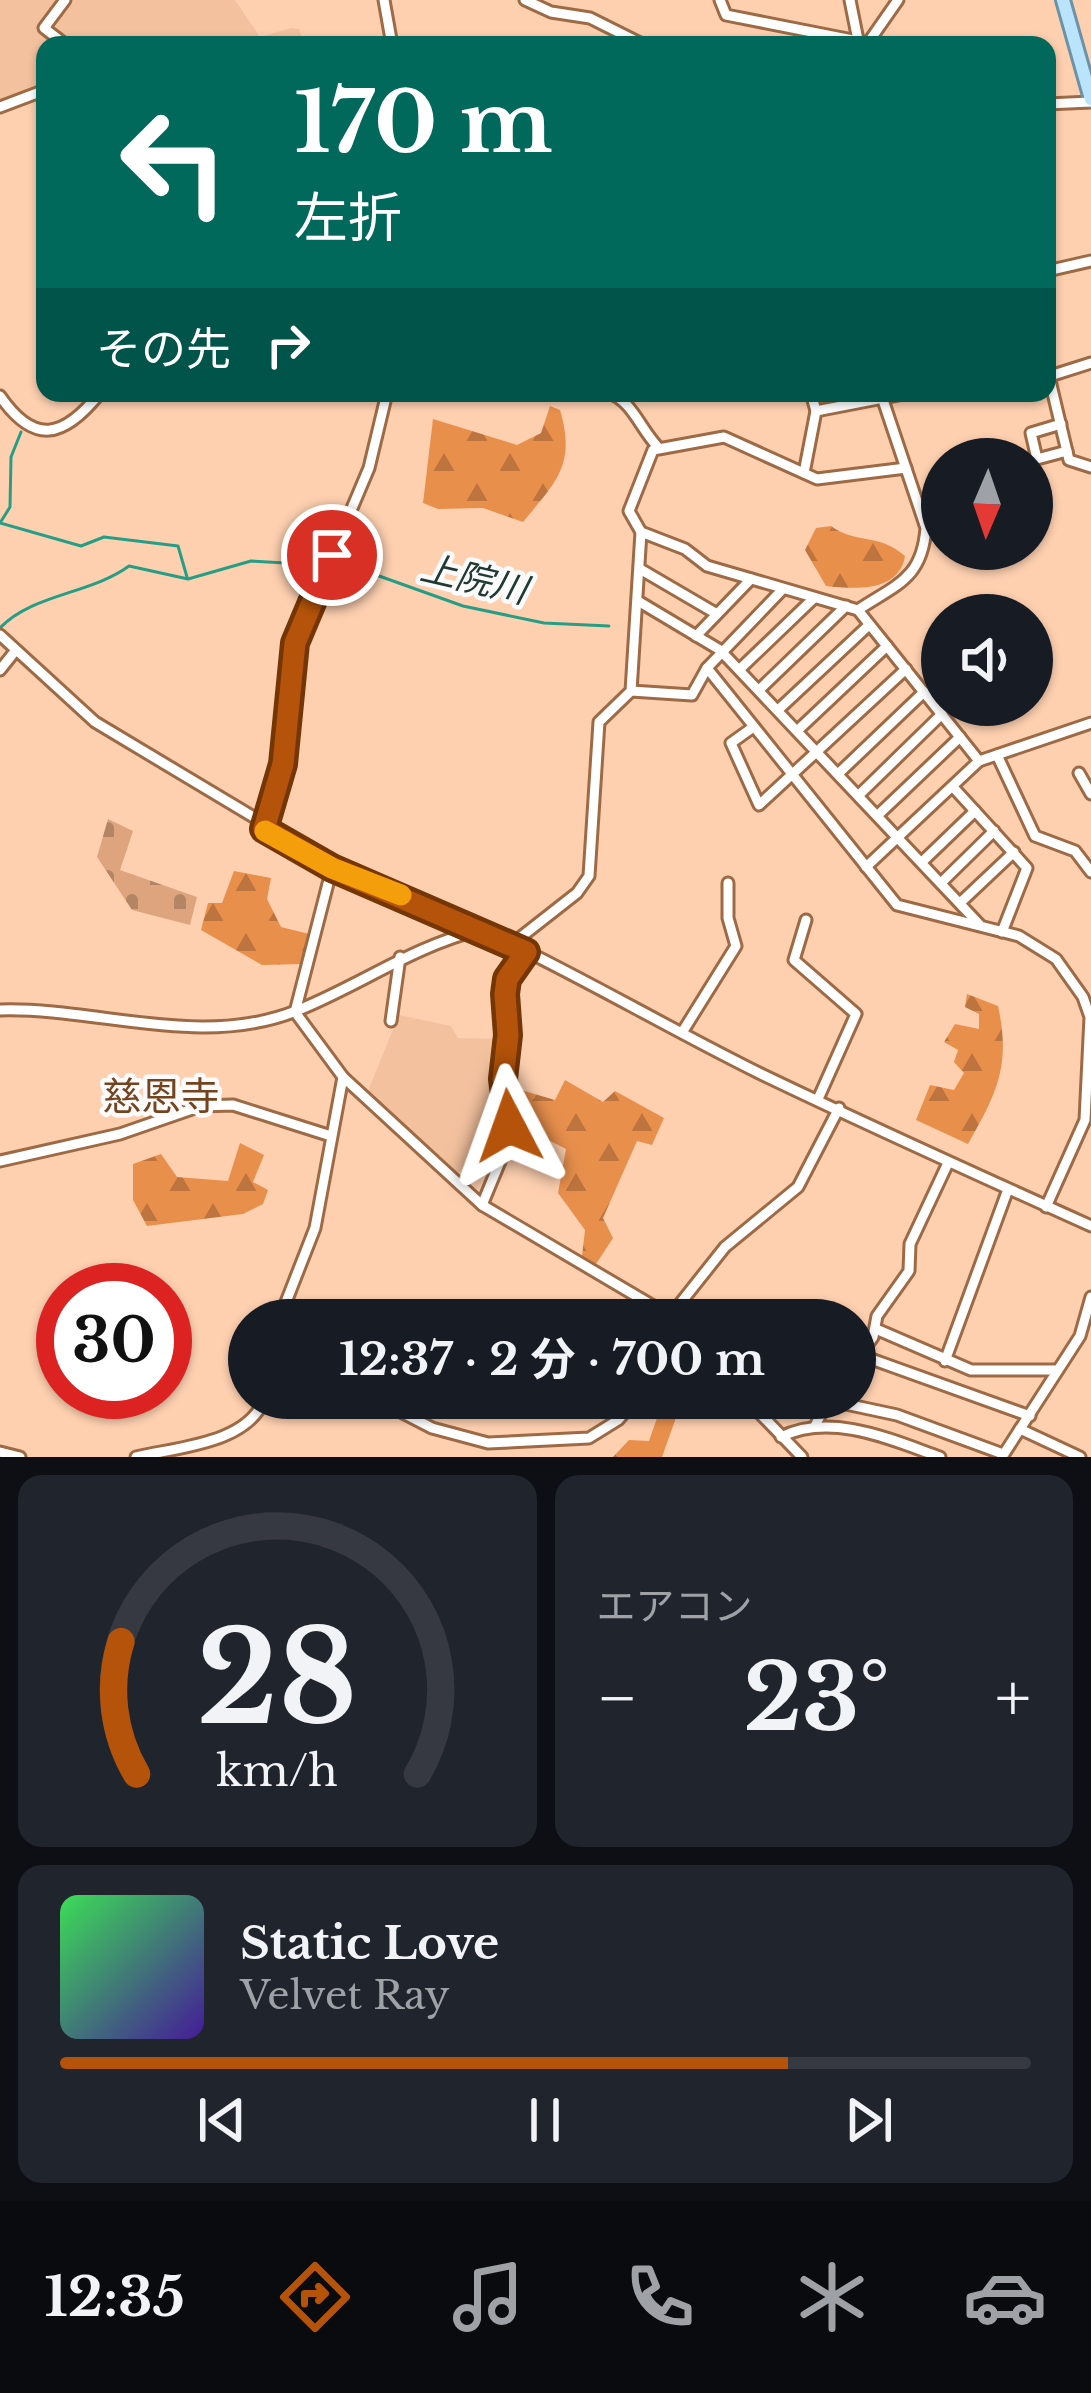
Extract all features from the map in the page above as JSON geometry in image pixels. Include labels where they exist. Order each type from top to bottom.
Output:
[{"type":"main road","points":[[1064,0],[1091,101]]},
{"type":"street","points":[[54,36],[44,28],[65,0]]},
{"type":"street","points":[[384,0],[390,36]]},
{"type":"street","points":[[525,0],[590,18],[626,36]]},
{"type":"street","points":[[720,0],[726,15],[826,36]]},
{"type":"street","points":[[850,0],[858,36]]},
{"type":"street","points":[[883,18],[885,0]]},
{"type":"street","points":[[872,36],[898,0]]},
{"type":"street","points":[[0,107],[36,93]]},
{"type":"street","points":[[1056,103],[1091,101]]},
{"type":"street","points":[[1056,269],[1091,261]]},
{"type":"street","points":[[1056,370],[1091,362]]},
{"type":"street","points":[[0,396],[20,424],[42,430],[78,416],[91,402]]},
{"type":"street","points":[[385,402],[369,468],[295,643],[283,764],[266,832],[332,868],[482,929],[1006,1192],[1091,1226]]},
{"type":"street","points":[[622,402],[657,446]]},
{"type":"street","points":[[804,473],[816,411],[814,402]]},
{"type":"street","points":[[816,411],[871,402]]},
{"type":"street","points":[[759,690],[852,608],[916,571],[926,528],[884,402]]},
{"type":"street","points":[[1056,402],[1069,460],[1091,467]]},
{"type":"street","points":[[1061,424],[1031,433],[1037,459],[1067,452]]},
{"type":"street","points":[[657,446],[724,437],[817,479],[906,468]]},
{"type":"street","points":[[512,944],[577,893],[589,876],[599,722],[631,691],[641,532],[629,511],[657,446]]},
{"type":"street","points":[[641,532],[685,549],[707,566],[852,608],[921,688]]},
{"type":"street","points":[[640,569],[717,614]]},
{"type":"street","points":[[695,636],[752,579]]},
{"type":"street","points":[[631,691],[692,695],[720,650],[782,590]]},
{"type":"street","points":[[740,669],[814,598]]},
{"type":"street","points":[[638,601],[720,650],[979,924]]},
{"type":"street","points":[[778,710],[869,625]]},
{"type":"street","points":[[0,635],[132,748],[266,824]]},
{"type":"street","points":[[798,730],[887,646]]},
{"type":"street","points":[[0,670],[16,650]]},
{"type":"street","points":[[707,668],[896,905],[979,924],[1056,958],[1090,1017],[1085,1120],[1046,1207]]},
{"type":"street","points":[[752,728],[731,743],[754,801],[762,804],[906,669]]},
{"type":"street","points":[[839,773],[921,695]]},
{"type":"street","points":[[866,867],[979,760],[1091,723]]},
{"type":"street","points":[[859,795],[931,726]]},
{"type":"street","points":[[951,726],[979,760]]},
{"type":"street","points":[[878,815],[960,737]]},
{"type":"street","points":[[997,754],[1031,832],[1048,844],[1076,851],[1091,872]]},
{"type":"street","points":[[1085,778],[1091,794]]},
{"type":"street","points":[[953,787],[1014,852],[1027,874],[1002,932]]},
{"type":"street","points":[[922,861],[975,811]]},
{"type":"street","points":[[942,882],[994,831]]},
{"type":"street","points":[[961,902],[1014,852]]},
{"type":"street","points":[[295,1012],[332,868]]},
{"type":"street","points":[[683,1031],[736,946],[728,918],[728,883]]},
{"type":"street","points":[[806,920],[794,959],[856,1014],[818,1099]]},
{"type":"street","points":[[0,1010],[185,1027],[295,1012],[430,942],[482,929]]},
{"type":"street","points":[[482,1205],[508,1140],[505,994],[507,979],[526,952]]},
{"type":"street","points":[[391,1022],[400,957]]},
{"type":"street","points":[[295,1012],[343,1077],[482,1205],[642,1299]]},
{"type":"street","points":[[287,1299],[315,1228],[343,1077]]},
{"type":"street","points":[[0,1161],[120,1134],[201,1106],[233,1105],[332,1136]]},
{"type":"street","points":[[687,1299],[725,1246],[798,1187],[838,1108]]},
{"type":"street","points":[[948,1163],[910,1244],[909,1271],[877,1316],[876,1329],[945,1361],[986,1372],[1055,1370]]},
{"type":"street","points":[[945,1361],[1006,1192]]},
{"type":"street","points":[[876,1410],[1003,1456],[1055,1370],[1088,1327],[1091,1297]]},
{"type":"street","points":[[876,1364],[1030,1416]]},
{"type":"street","points":[[136,1457],[238,1429],[251,1419]]},
{"type":"street","points":[[415,1419],[488,1443],[589,1438],[619,1419]]},
{"type":"street","points":[[765,1419],[802,1457]]},
{"type":"street","points":[[815,1426],[818,1419]]},
{"type":"street","points":[[782,1437],[815,1426],[901,1443],[940,1457]]},
{"type":"street","points":[[1020,1429],[1080,1457]]},
{"type":"street","points":[[896,1457],[901,1443]]},
{"type":"street","points":[[0,1452],[20,1457]]},
{"type":"shaded area","points":[[0,0],[65,0],[44,28],[54,36],[36,36],[36,93],[0,107]]},
{"type":"shaded area","points":[[70,0],[235,0],[259,36],[61,36],[55,18]]},
{"type":"shaded area","points":[[291,28],[299,29],[302,36],[263,36]]},
{"type":"shaded area","points":[[399,1015],[451,1026],[458,1038],[504,1039],[500,1079],[507,1126],[495,1173],[464,1166],[454,1178],[366,1096]]},
{"type":"green space","points":[[550,406],[560,410],[564,458],[554,483],[523,522],[483,508],[438,509],[423,503],[433,419],[517,445],[541,433]]},
{"type":"green space","points":[[831,526],[895,549],[905,556],[901,568],[885,583],[874,586],[826,586],[805,550],[816,528]]},
{"type":"green space","points":[[108,819],[133,831],[120,870],[197,897],[190,925],[132,910],[97,857]]},
{"type":"green space","points":[[234,871],[271,878],[267,899],[281,927],[309,934],[302,964],[262,965],[201,930],[208,903],[222,903]]},
{"type":"green space","points":[[967,994],[998,1006],[1003,1045],[994,1093],[968,1144],[916,1120],[930,1085],[954,1090],[964,1073],[954,1062],[958,1050],[944,1042],[955,1024],[979,1029],[979,1014],[965,1007]]},
{"type":"green space","points":[[565,1080],[603,1102],[615,1091],[664,1118],[652,1145],[637,1141],[603,1218],[613,1238],[596,1264],[582,1256],[585,1230],[558,1193],[566,1149],[517,1124],[511,1087],[555,1100]]},
{"type":"green space","points":[[240,1143],[264,1155],[253,1182],[268,1190],[263,1204],[243,1214],[147,1226],[133,1200],[133,1164],[161,1154],[177,1177],[228,1181]]},
{"type":"green space","points":[[657,1419],[676,1419],[662,1457],[613,1457],[629,1440],[649,1441]]},
{"type":"waterway","points":[[21,432],[11,457],[10,507],[0,523],[81,546],[104,537],[178,546],[187,577]]},
{"type":"waterway","name":"上院川","points":[[0,628],[28,608],[129,566],[188,579],[251,561],[322,565]]},
{"type":"waterway","name":"上院川","points":[[331,567],[354,567],[463,606],[544,623],[609,626]]},
{"type":"slow traffic","points":[[265,831],[332,868],[401,895]]},
{"type":"district","name":"慈恩寺","points":[[161,1096]]},
{"type":"route","points":[[332,555],[295,643],[283,764],[264,829],[332,868],[482,929],[526,952],[507,979],[505,994],[508,1035],[503,1079],[509,1126]]}]
